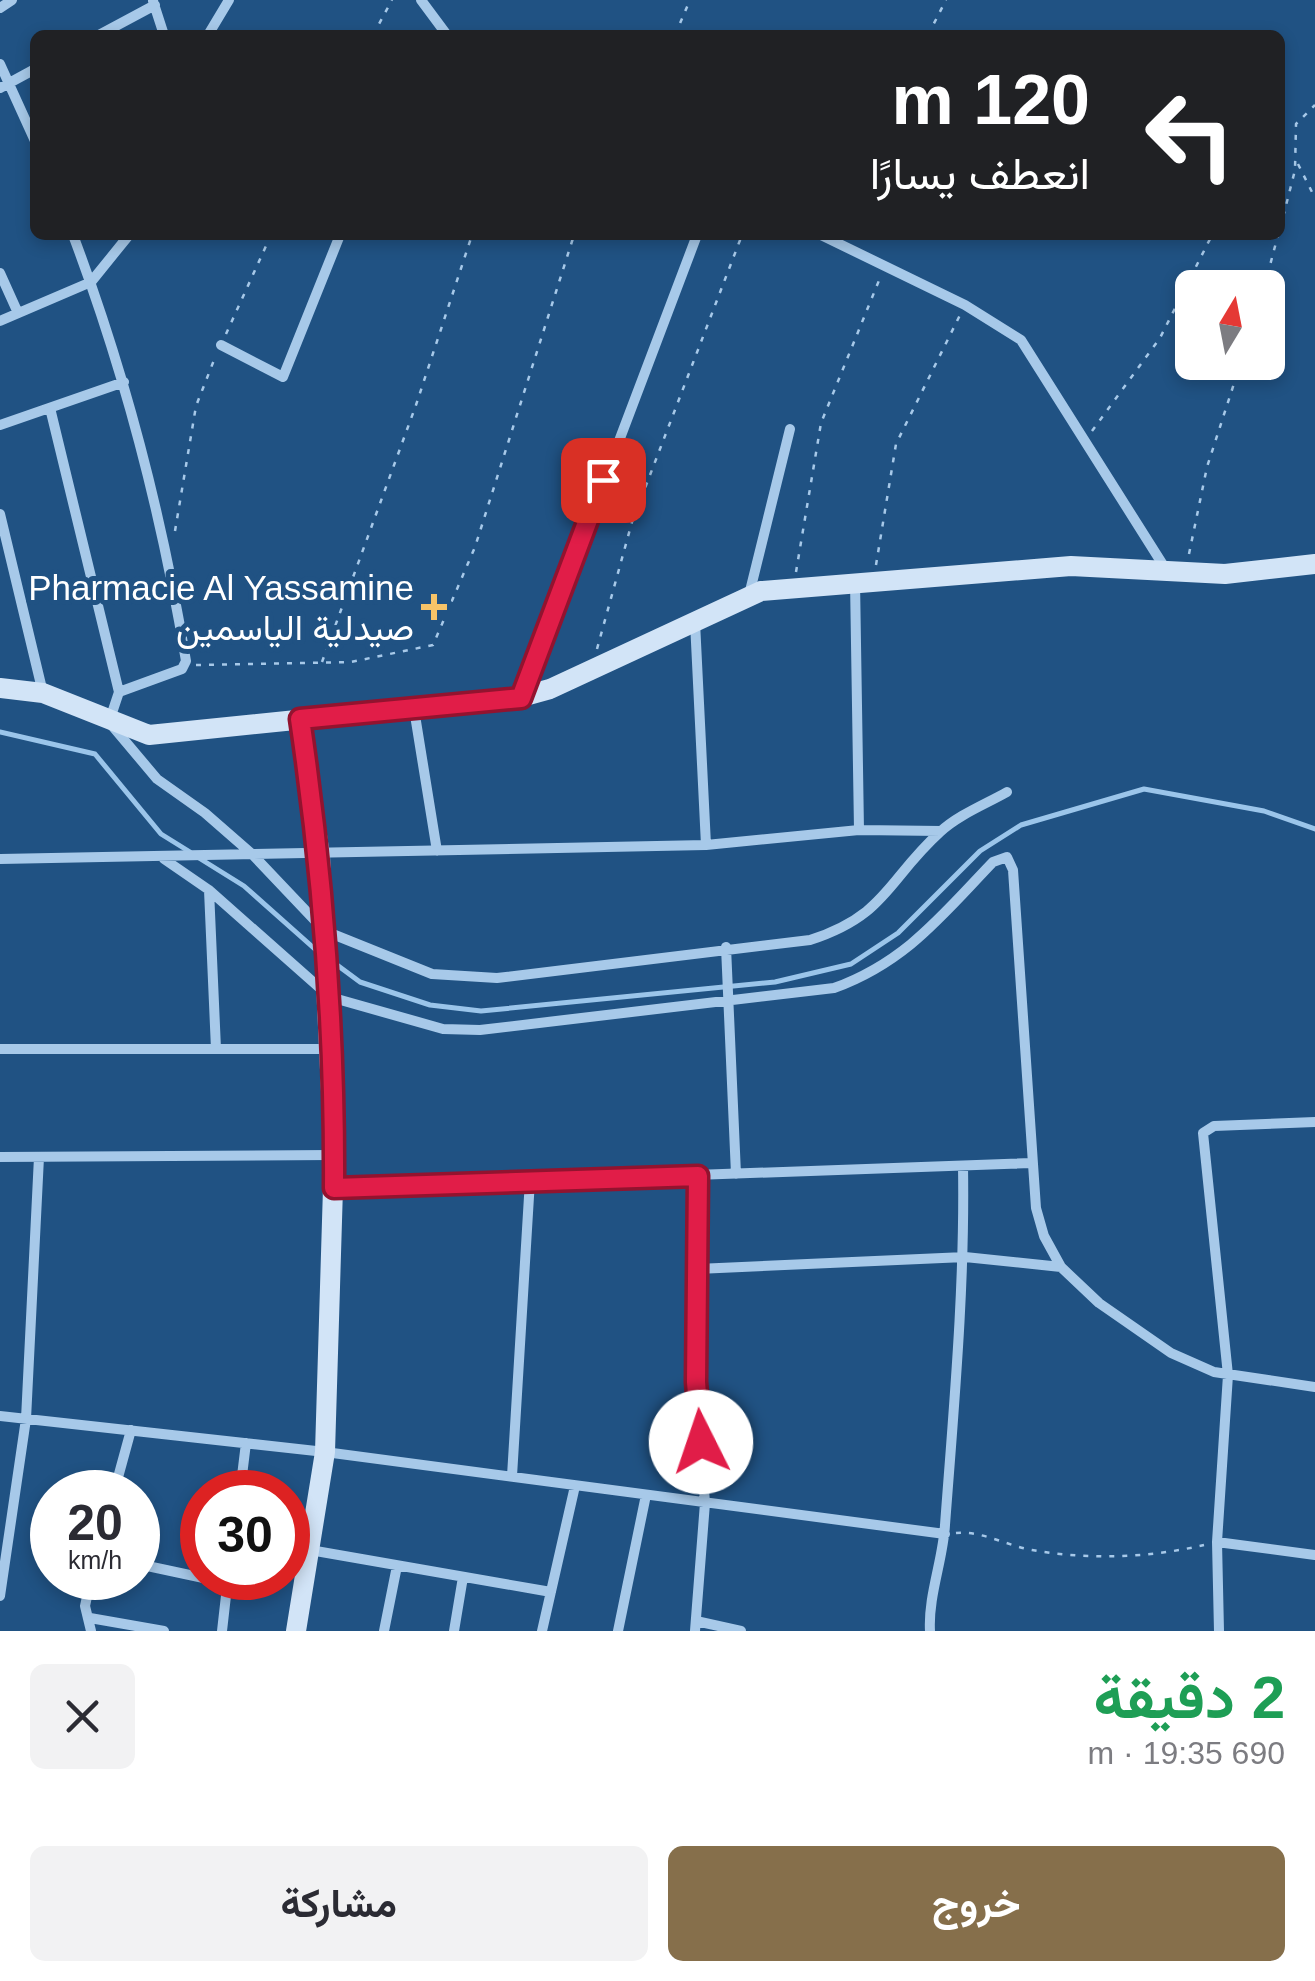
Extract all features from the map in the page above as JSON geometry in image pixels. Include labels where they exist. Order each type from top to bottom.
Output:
[{"type":"street","points":[[0,8],[12,0]]},
{"type":"street","points":[[211,30],[229,0]]},
{"type":"street","points":[[422,0],[443,30]]},
{"type":"street","points":[[107,30],[154,2],[162,30]]},
{"type":"street","points":[[0,64],[4,86],[30,132]]},
{"type":"street","points":[[4,86],[30,72]]},
{"type":"street","points":[[74,240],[124,382],[170,564],[185,666],[119,692]]},
{"type":"street","points":[[0,321],[91,282],[125,240]]},
{"type":"street","points":[[221,345],[283,377],[338,240]]},
{"type":"street","points":[[521,698],[695,240]]},
{"type":"street","points":[[831,240],[965,304],[1021,340],[1164,568]]},
{"type":"street","points":[[0,273],[18,314]]},
{"type":"street","points":[[0,425],[124,382]]},
{"type":"street","points":[[50,408],[119,692],[109,722]]},
{"type":"street","points":[[749,596],[790,429]]},
{"type":"street","points":[[0,514],[43,693]]},
{"type":"street","points":[[0,688],[43,693],[149,735],[521,698],[592,670],[749,596],[794,588],[1071,566],[1224,574],[1315,564]]},
{"type":"street","points":[[859,830],[864,580]]},
{"type":"street","points":[[695,620],[706,846]]},
{"type":"street","points":[[414,709],[437,851]]},
{"type":"street","points":[[300,719],[320,856],[333,1049],[334,1188],[326,1452],[310,1544]]},
{"type":"street","points":[[109,722],[157,780],[205,813],[252,854],[326,937],[461,979],[497,978],[726,947],[810,940],[840,930],[879,904],[940,831],[1007,792]]},
{"type":"street","points":[[0,859],[164,860],[252,854],[320,856],[706,846],[859,830],[940,831]]},
{"type":"street","points":[[164,860],[208,890],[329,990],[443,1030],[480,1030],[834,988],[874,974],[900,957],[994,862],[1006,857],[1013,870],[1032,1164],[1044,1236],[1061,1266],[1099,1303],[1171,1353],[1228,1374],[1315,1387]]},
{"type":"street","points":[[208,890],[216,1049]]},
{"type":"street","points":[[726,947],[736,1174]]},
{"type":"street","points":[[0,1049],[333,1049]]},
{"type":"street","points":[[1219,1631],[1217,1542],[1228,1374],[1203,1134],[1214,1126],[1315,1122]]},
{"type":"street","points":[[0,1157],[334,1154]]},
{"type":"street","points":[[0,1596],[26,1419],[38,1157]]},
{"type":"street","points":[[334,1188],[1032,1164]]},
{"type":"street","points":[[930,1631],[945,1534],[964,1257],[964,1166]]},
{"type":"street","points":[[698,1176],[696,1382],[705,1503],[695,1626],[741,1631]]},
{"type":"street","points":[[512,1476],[530,1180]]},
{"type":"street","points":[[697,1269],[964,1257],[1061,1266]]},
{"type":"street","points":[[0,1416],[326,1452],[945,1534]]},
{"type":"street","points":[[120,1470],[131,1430]]},
{"type":"street","points":[[243,1470],[246,1443]]},
{"type":"street","points":[[542,1631],[576,1486]]},
{"type":"street","points":[[618,1631],[646,1495]]},
{"type":"street","points":[[1217,1542],[1315,1555]]},
{"type":"street","points":[[310,1550],[550,1592]]},
{"type":"street","points":[[384,1631],[397,1566]]},
{"type":"street","points":[[454,1631],[462,1577]]},
{"type":"street","points":[[86,1600],[91,1631]]},
{"type":"street","points":[[222,1631],[225,1600]]},
{"type":"street","points":[[296,1631],[301,1600]]},
{"type":"street","points":[[90,1618],[164,1631]]},
{"type":"path","points":[[376,30],[392,0]]},
{"type":"path","points":[[677,30],[690,0]]},
{"type":"path","points":[[931,30],[946,0]]},
{"type":"path","points":[[1285,207],[1296,160],[1296,124],[1315,104]]},
{"type":"path","points":[[1296,160],[1315,198]]},
{"type":"path","points":[[170,564],[196,406],[269,240]]},
{"type":"path","points":[[322,662],[470,240]]},
{"type":"path","points":[[185,666],[322,662],[426,648],[438,639],[475,547],[572,240]]},
{"type":"path","points":[[592,670],[632,522],[740,240]]},
{"type":"path","points":[[1086,440],[1160,338],[1209,240]]},
{"type":"path","points":[[1269,270],[1277,240]]},
{"type":"path","points":[[794,588],[804,503],[822,423],[885,266]]},
{"type":"path","points":[[864,580],[896,444],[965,304]]},
{"type":"path","points":[[1186,570],[1208,467],[1235,380]]},
{"type":"path","points":[[945,1534],[965,1532],[1032,1550],[1087,1556],[1180,1550],[1217,1542]]},
{"type":"waterway","points":[[0,732],[95,754],[161,834],[190,852]]},
{"type":"waterway","points":[[333,962],[360,982],[430,1005],[481,1011],[775,982],[851,964],[898,933],[980,851],[1021,825],[1144,789],[1264,811],[1315,829]]},
{"type":"waterway","points":[[199,858],[244,886],[316,950]]},
{"type":"place","name":"Pharmacie Al Yassamine صيدلية الياسمين","points":[[434,607]]},
{"type":"route","points":[[603,480],[521,698],[300,719],[320,856],[333,1049],[334,1188],[698,1176],[696,1382],[701,1442]]}]
